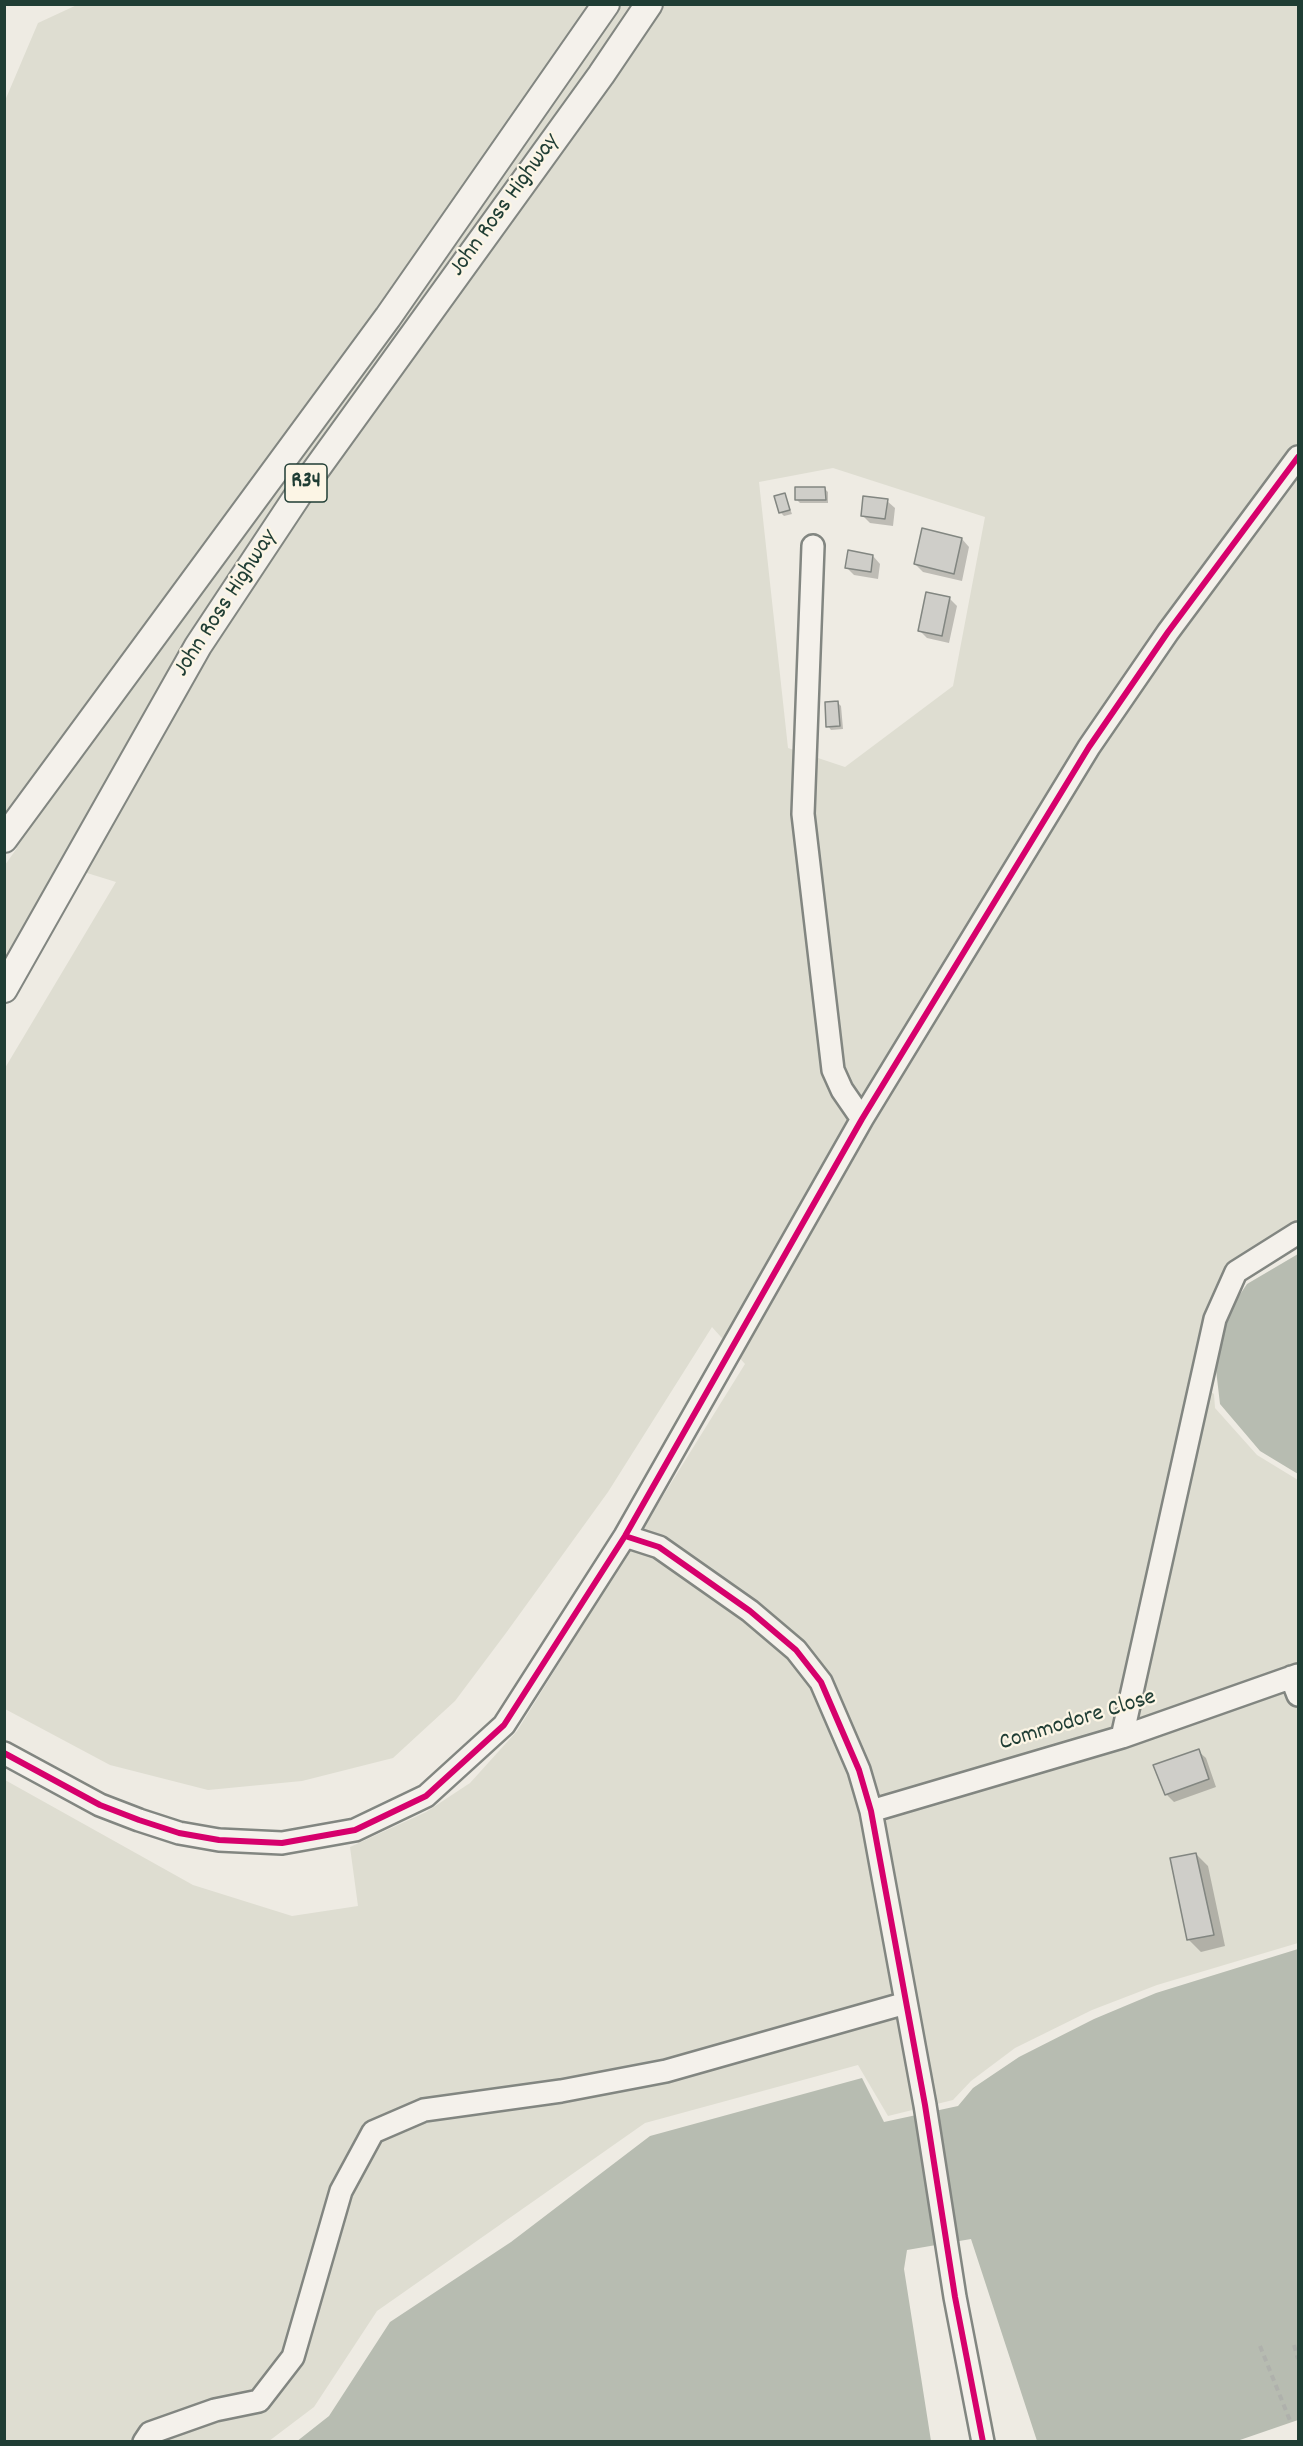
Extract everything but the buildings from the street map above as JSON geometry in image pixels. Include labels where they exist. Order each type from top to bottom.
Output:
[{"type":"main road","name":"John Ross Highway","points":[[4,839],[388,317],[606,4]]},
{"type":"main road","name":"John Ross Highway","points":[[4,989],[198,646],[302,489],[601,75],[649,4]]},
{"type":"street","points":[[4,1753],[100,1805],[179,1833],[219,1840],[282,1843],[355,1830],[426,1796],[504,1725],[625,1536],[862,1119],[1089,747],[1168,632],[1299,457]]},
{"type":"street","points":[[813,546],[803,814],[833,1070],[842,1090],[862,1119]]},
{"type":"street","points":[[1122,1737],[1215,1319],[1236,1272],[1299,1233]]},
{"type":"street","points":[[625,1536],[659,1547],[750,1611],[796,1650],[821,1682],[860,1770],[871,1811],[926,2105],[955,2297],[983,2442]]},
{"type":"street","name":"Commodore Close","points":[[871,1811],[1122,1737],[1296,1682]]},
{"type":"street","points":[[144,2442],[150,2433],[215,2409],[259,2401],[293,2357],[341,2190],[373,2132],[424,2110],[561,2091],[666,2071],[906,2003]]},
{"type":"path","points":[[1294,2345],[1299,2359]]},
{"type":"path","points":[[1260,2346],[1291,2423]]},
{"type":"shaded area","points":[[79,4],[1298,5],[1298,1246],[1244,1277],[1212,1304],[1187,1398],[1149,1566],[1124,1704],[1135,1705],[1177,1539],[1206,1388],[1214,1394],[1215,1408],[1257,1455],[1298,1480],[1298,1943],[1157,1985],[1092,2010],[1015,2048],[971,2081],[953,2100],[888,2116],[858,2065],[645,2123],[377,2311],[314,2407],[269,2441],[5,2441],[5,1780],[193,1885],[292,1916],[358,1906],[350,1847],[426,1812],[470,1783],[517,1731],[745,1364],[712,1327],[608,1492],[506,1633],[455,1701],[393,1758],[302,1781],[208,1790],[110,1765],[5,1709],[5,1068],[116,882],[58,864],[5,958],[5,865],[17,848],[4,841],[4,103],[38,23]],"holes":[[[833,468],[985,517],[953,686],[845,767],[788,748],[759,482]]]},
{"type":"shaded area","points":[[1298,1254],[1298,1474],[1260,1451],[1220,1404],[1215,1361],[1220,1324],[1247,1284]]},
{"type":"shaded area","points":[[1298,1949],[1298,2420],[1237,2441],[1037,2441],[971,2239],[907,2250],[904,2269],[931,2441],[296,2442],[329,2416],[390,2322],[511,2242],[650,2136],[862,2078],[884,2122],[958,2106],[973,2088],[1019,2057],[1094,2019],[1156,1993]]},
{"type":"cycle path","points":[[4,1753],[100,1805],[179,1833],[219,1840],[282,1843],[355,1830],[426,1796],[504,1725],[625,1536],[862,1119],[1089,747],[1168,632],[1298,457]]},
{"type":"cycle path","points":[[625,1536],[659,1547],[750,1611],[796,1650],[821,1682],[859,1770],[871,1811],[925,2105],[955,2297],[983,2442]]}]
